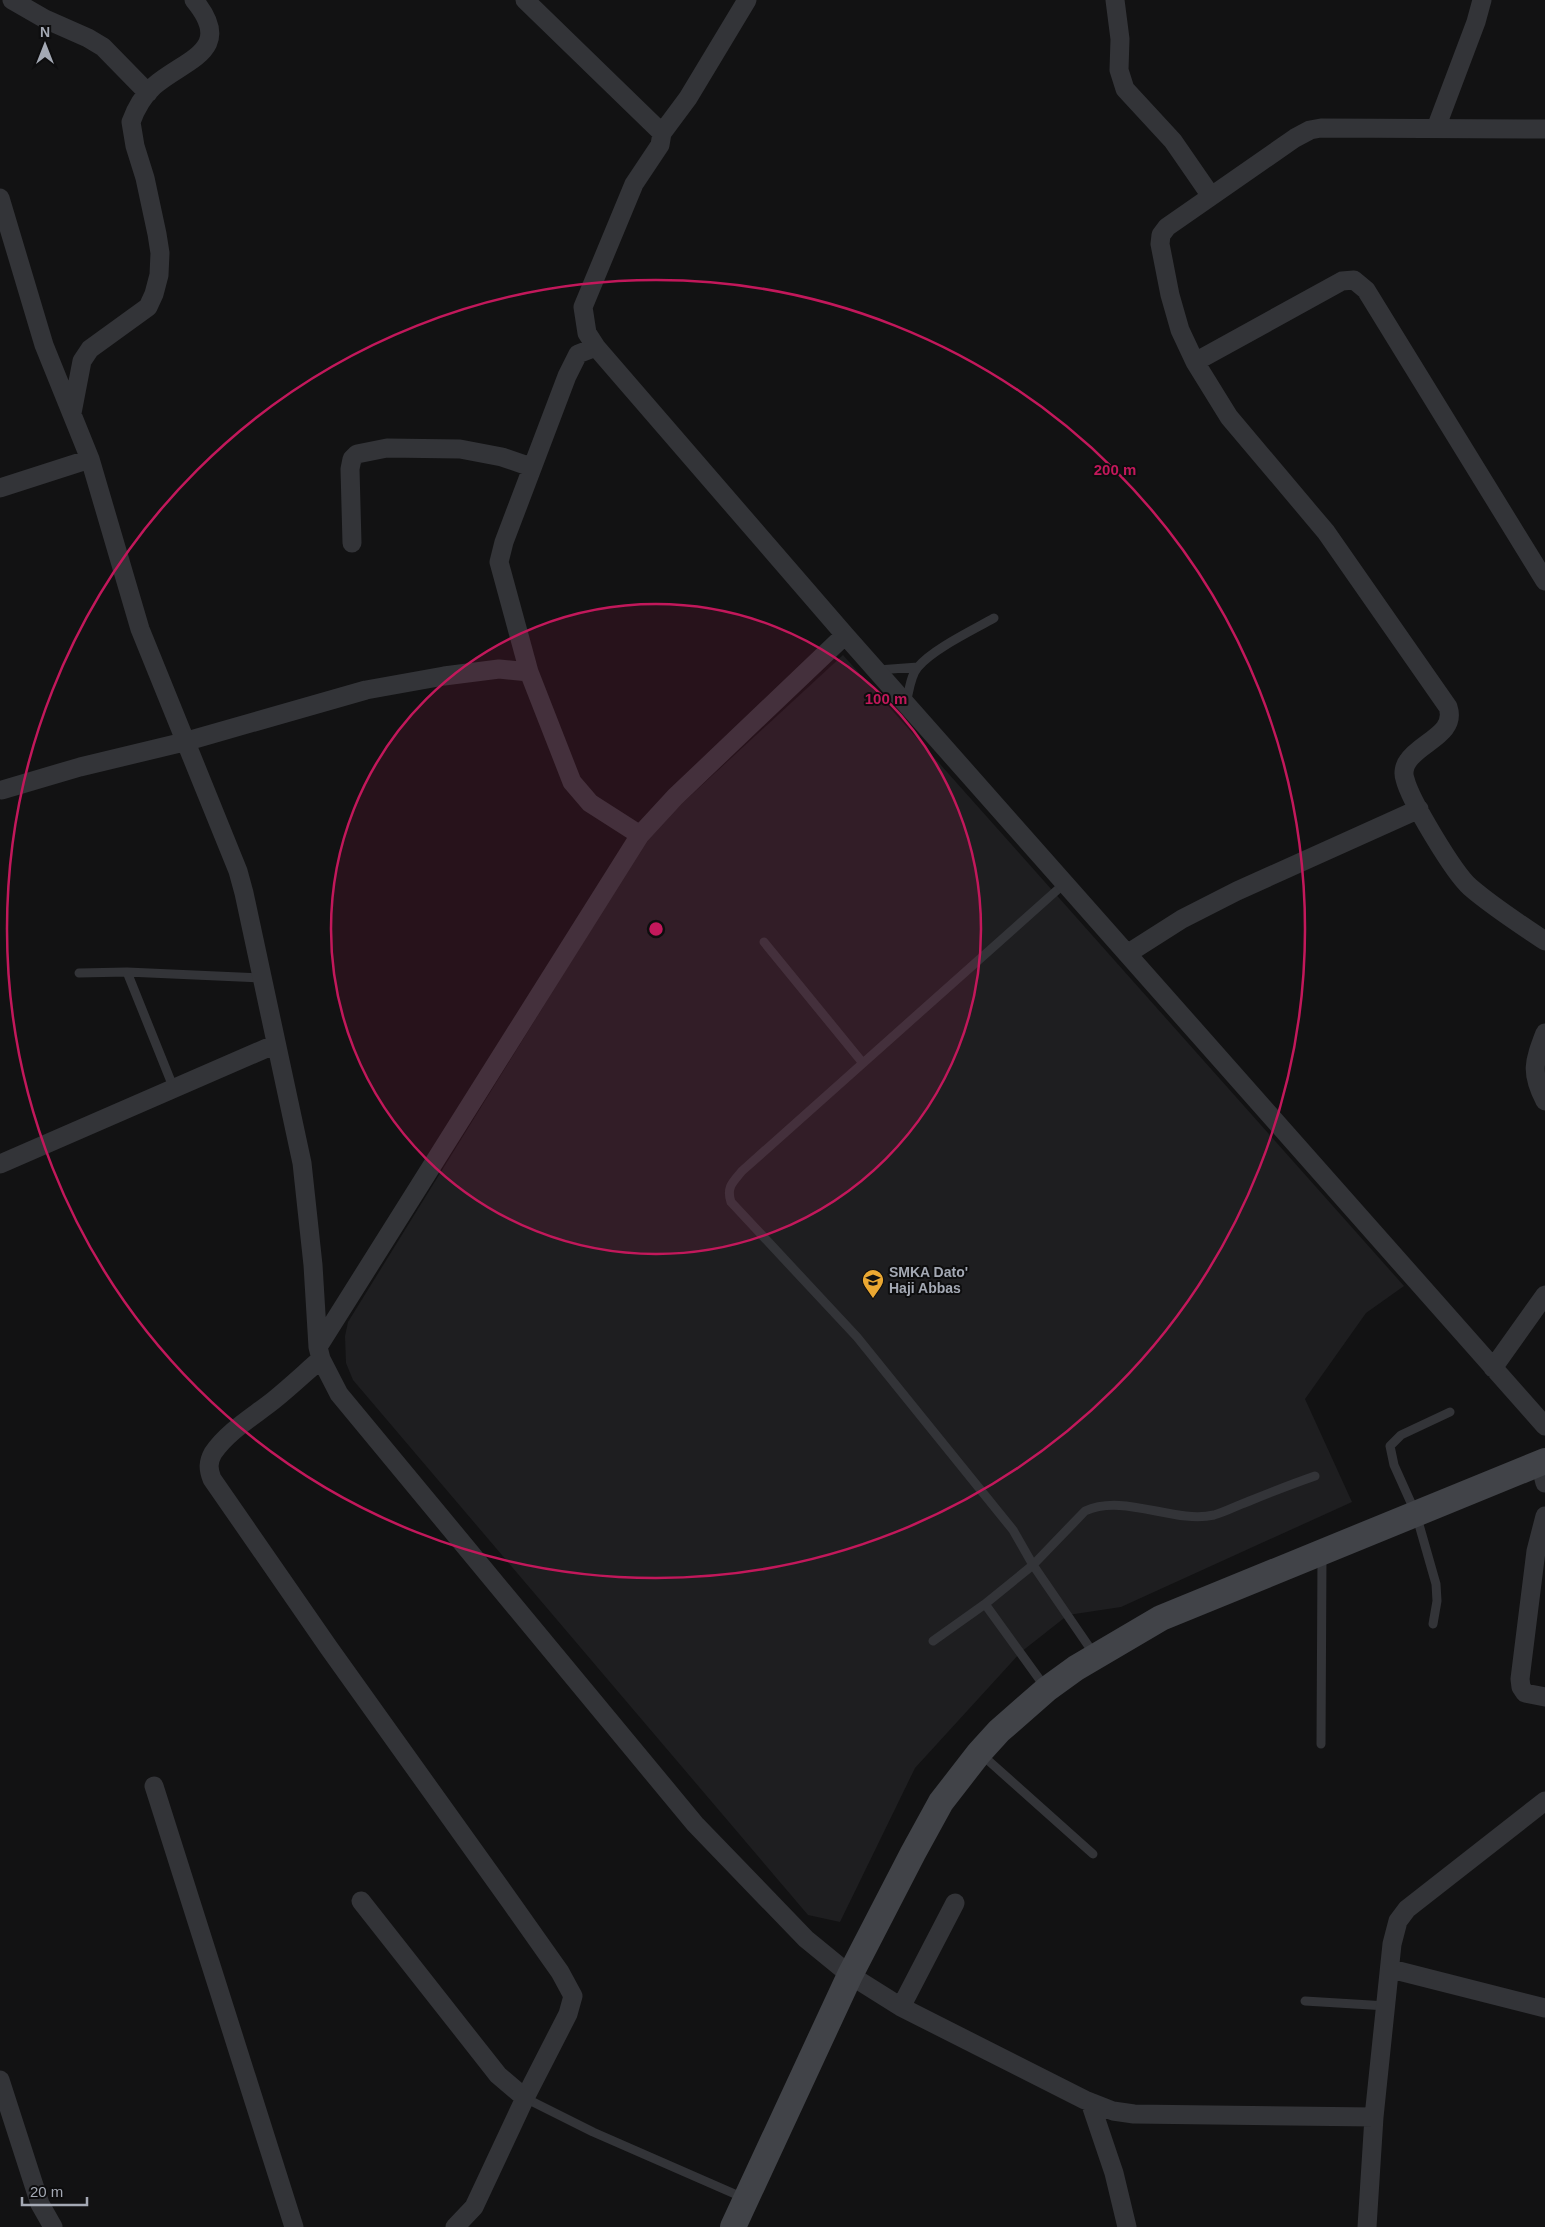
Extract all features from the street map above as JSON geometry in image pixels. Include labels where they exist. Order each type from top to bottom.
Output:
[{"type":"street","points":[[12,0],[45,19],[88,38],[103,47],[148,92]]},
{"type":"street","points":[[72,413],[82,361],[90,349],[148,307],[160,275],[160,253],[157,234],[131,122],[135,111],[148,92],[204,52],[209,28],[207,18],[194,0]]},
{"type":"street","points":[[525,0],[662,133]]},
{"type":"street","points":[[747,0],[688,98],[662,133],[660,145],[634,184],[583,307],[586,333],[596,347],[845,635],[1545,1426]]},
{"type":"street","points":[[1115,0],[1120,39],[1119,70],[1125,89],[1173,141],[1211,196]]},
{"type":"street","points":[[1436,128],[1476,22],[1482,0]]},
{"type":"street","points":[[1545,130],[1436,128],[1321,128],[1310,130],[1295,138],[1167,227],[1161,235],[1160,244],[1170,295],[1180,330],[1195,362],[1229,417],[1326,532],[1448,707],[1451,715],[1442,732],[1414,754],[1404,769],[1404,778],[1419,809],[1456,869],[1470,887],[1545,941]]},
{"type":"street","points":[[0,198],[44,344],[90,459],[140,629],[238,872],[264,978],[276,1044],[302,1162],[314,1265],[320,1353],[339,1394],[695,1824],[806,1939],[850,1975],[901,2007],[1090,2102],[1113,2110],[1134,2114],[1374,2117]]},
{"type":"street","points":[[1195,362],[1342,281],[1354,280],[1366,290],[1545,581]]},
{"type":"street","points":[[596,347],[583,351],[575,360],[532,467],[504,542],[499,562],[529,672],[572,782],[590,803],[640,835]]},
{"type":"street","points":[[352,543],[350,469],[352,459],[357,454],[387,448],[460,449],[494,455],[532,467]]},
{"type":"street","points":[[0,488],[90,459]]},
{"type":"street","points":[[455,2227],[474,2208],[525,2098],[568,2014],[573,1996],[570,1988],[440,1800],[329,1648],[212,1479],[208,1470],[213,1453],[230,1434],[275,1399],[320,1353],[640,835],[675,797],[845,635]]},
{"type":"street","points":[[2,790],[88,765],[184,742],[366,690],[444,676],[500,669],[529,672]]},
{"type":"street","points":[[1127,954],[1182,919],[1237,891],[1419,809]]},
{"type":"street","points":[[1545,1034],[1534,1061],[1534,1071],[1538,1087],[1545,1101]]},
{"type":"street","points":[[0,1164],[276,1044]]},
{"type":"street","points":[[1494,1368],[1545,1295]]},
{"type":"street","points":[[733,2227],[744,2198],[850,1975],[940,1802],[999,1731],[1047,1690],[1095,1656],[1161,1618],[1416,1514],[1543,1469]]},
{"type":"street","points":[[1545,1516],[1536,1551],[1520,1679],[1521,1687],[1525,1693],[1530,1696],[1545,1697]]},
{"type":"street","points":[[154,1786],[294,2227]]},
{"type":"street","points":[[1367,2227],[1374,2117],[1394,1932],[1398,1921],[1407,1909],[1545,1801]]},
{"type":"street","points":[[361,1900],[498,2075],[525,2098]]},
{"type":"street","points":[[901,2007],[955,1903]]},
{"type":"street","points":[[1391,1969],[1545,2008]]},
{"type":"street","points":[[0,2080],[40,2204],[53,2227]]},
{"type":"street","points":[[1090,2102],[1114,2173],[1127,2227]]},
{"type":"lane","points":[[906,704],[913,676],[918,667],[938,651],[994,618]]},
{"type":"lane","points":[[876,670],[918,667]]},
{"type":"lane","points":[[1065,883],[742,1171],[730,1185],[728,1193],[732,1202],[857,1337],[1013,1530],[1033,1565],[1095,1656]]},
{"type":"lane","points":[[764,942],[862,1062]]},
{"type":"lane","points":[[79,973],[127,972],[264,978]]},
{"type":"lane","points":[[127,972],[174,1089]]},
{"type":"lane","points":[[1433,1624],[1437,1601],[1436,1584],[1416,1514],[1394,1465],[1390,1446],[1401,1435],[1450,1412]]},
{"type":"lane","points":[[933,1641],[985,1604],[1033,1565],[1085,1512],[1093,1508],[1108,1506],[1214,1515],[1315,1476]]},
{"type":"lane","points":[[1321,1744],[1322,1553]]},
{"type":"lane","points":[[985,1604],[1047,1690]]},
{"type":"lane","points":[[979,1753],[1093,1854]]},
{"type":"lane","points":[[1305,2001],[1387,2006]]},
{"type":"lane","points":[[525,2098],[593,2132],[744,2198]]},
{"type":"shaded area","name":"SMKA Dato' Haji Abbas","points":[[843,655],[1404,1286],[1366,1313],[1305,1399],[1352,1502],[1121,1607],[1068,1615],[1021,1652],[915,1768],[840,1922],[808,1915],[353,1380],[346,1363],[345,1336],[348,1322],[655,826],[664,820]]},
{"type":"place","name":"SMKA Dato' Haji Abbas","points":[[873,1299]]}]
